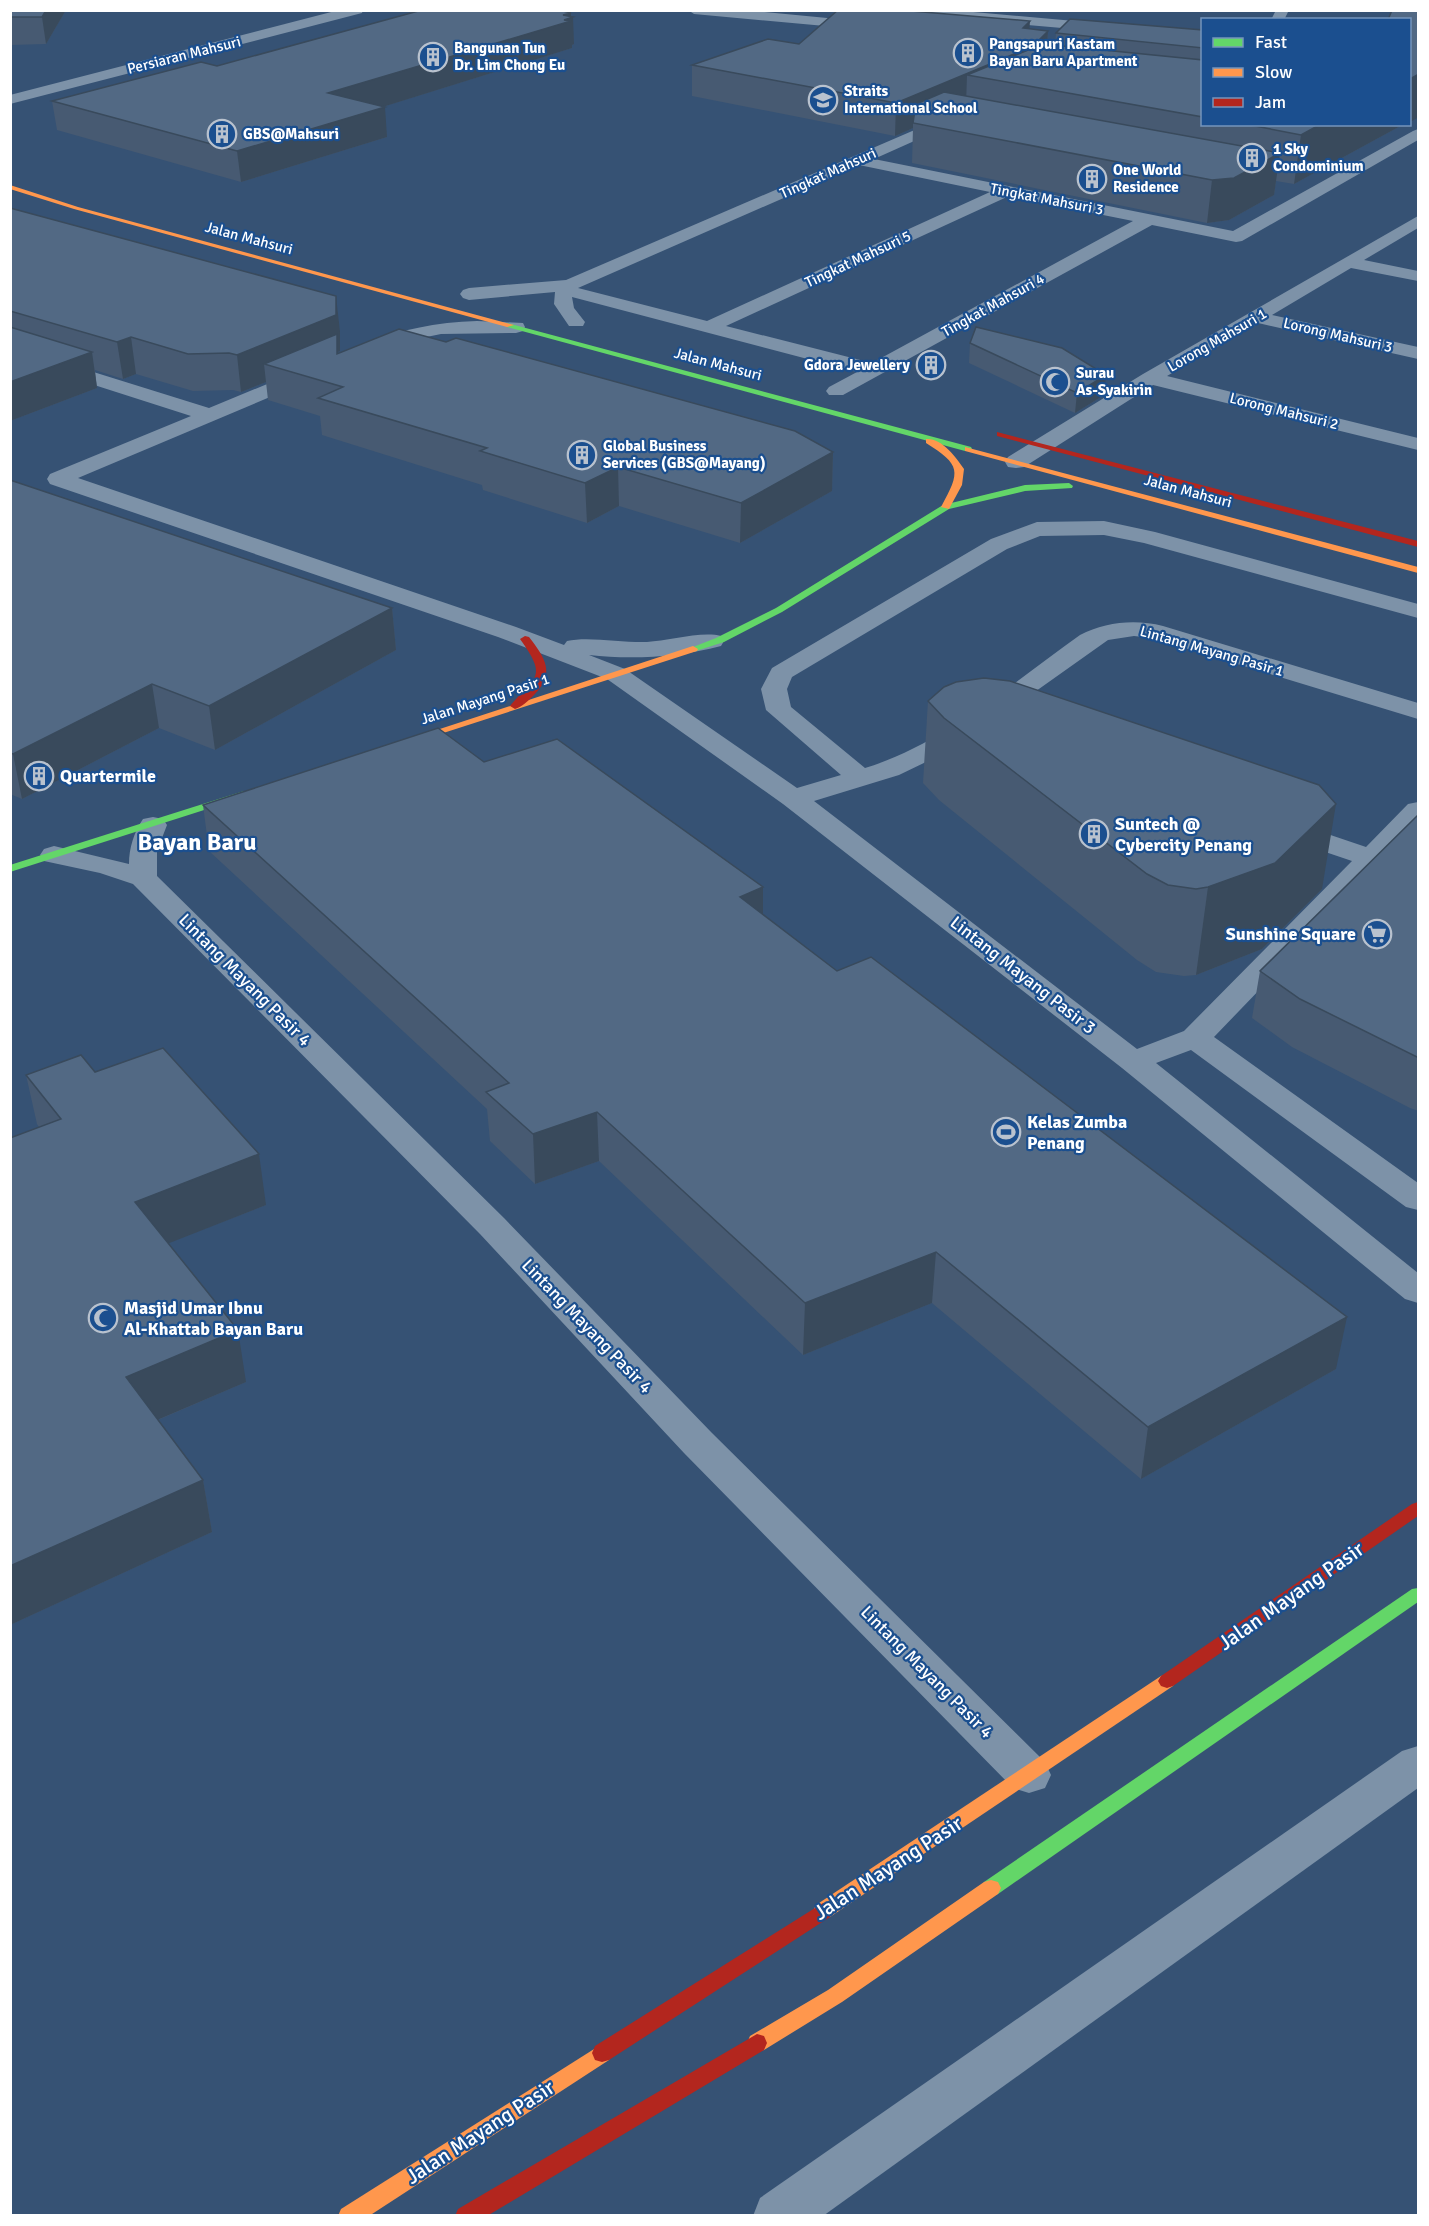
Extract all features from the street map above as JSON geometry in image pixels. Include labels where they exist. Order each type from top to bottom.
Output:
[{"type":"street","name":"Persiaran Mahsuri","points":[[10,100],[357,10]]},
{"type":"street","points":[[694,10],[885,27]]},
{"type":"street","points":[[900,10],[1121,29]]},
{"type":"street","name":"Tingkat Mahsuri","points":[[567,288],[941,124],[966,120]]},
{"type":"street","points":[[1288,190],[1312,195],[1419,135]]},
{"type":"street","name":"Tingkat Mahsuri 3","points":[[857,160],[1236,237],[1312,195]]},
{"type":"street","name":"Jalan Mahsuri","points":[[10,187],[76,208],[1419,570]]},
{"type":"street","name":"Tingkat Mahsuri 5","points":[[709,327],[1006,191]]},
{"type":"street","name":"Tingkat Mahsuri 4","points":[[831,389],[874,370],[1150,219]]},
{"type":"street","name":"Lorong Mahsuri 1","points":[[1016,462],[1150,378],[1419,221]]},
{"type":"street","points":[[1348,262],[1419,276]]},
{"type":"street","points":[[463,293],[567,288],[874,370]]},
{"type":"street","points":[[567,288],[561,304],[581,324]]},
{"type":"street","points":[[463,293],[512,305]]},
{"type":"street","points":[[401,335],[417,321],[419,315],[413,299]]},
{"type":"street","points":[[554,317],[581,324]]},
{"type":"street","name":"Lorong Mahsuri 3","points":[[1257,317],[1419,353]]},
{"type":"street","points":[[348,357],[401,335],[454,326],[516,327]]},
{"type":"street","points":[[10,352],[209,415]]},
{"type":"street","points":[[326,366],[58,479],[516,635],[606,651],[678,648],[720,640]]},
{"type":"street","name":"Lorong Mahsuri 2","points":[[1150,378],[1419,444]]},
{"type":"street","points":[[831,389],[859,397]]},
{"type":"street","name":"Jalan Mahsuri","points":[[986,430],[1419,544]]},
{"type":"street","name":"Jalan Mayang Pasir 1","points":[[921,436],[954,457],[960,469],[961,483],[946,507]]},
{"type":"street","name":"Jalan Mayang Pasir 1","points":[[383,749],[720,640],[779,610],[946,507],[1024,488],[1055,485],[1127,492]]},
{"type":"street","points":[[861,778],[779,710],[774,689],[781,673],[999,543],[1037,529],[1104,528],[1147,537],[1419,611]]},
{"type":"street","name":"Lintang Mayang Pasir 1","points":[[793,798],[907,762],[948,741],[1102,633],[1134,629],[1154,632],[1419,711]]},
{"type":"street","points":[[513,707],[538,686],[544,672],[542,660],[516,635]]},
{"type":"street","name":"Lintang Mayang Pasir 3","points":[[516,635],[616,674],[793,798],[1133,1061],[1419,1291]]},
{"type":"street","points":[[974,723],[1008,734]]},
{"type":"street","points":[[10,869],[153,825],[262,788]]},
{"type":"street","points":[[1133,1061],[1195,1038],[1419,810]]},
{"type":"street","points":[[1262,821],[1372,858]]},
{"type":"street","points":[[143,878],[143,852],[153,825]]},
{"type":"street","name":"Lintang Mayang Pasir 4","points":[[54,855],[107,866],[143,878],[492,1226],[698,1443],[1029,1775]]},
{"type":"street","points":[[1195,1038],[1419,1198]]},
{"type":"street","name":"Jalan Mayang Pasir","points":[[349,2216],[1029,1775],[1419,1508]]},
{"type":"street","points":[[466,2216],[835,1996],[1419,1594]]},
{"type":"street","points":[[779,2216],[1419,1764]]},
{"type":"building","points":[[10,10],[46,10],[42,17],[10,17]]},
{"type":"building","points":[[422,10],[559,10],[571,13],[563,15],[573,17],[564,20],[571,21],[328,93],[385,107],[237,151],[52,101],[201,62],[217,66]]},
{"type":"building","points":[[838,10],[899,10],[1030,21],[1023,28],[1048,31],[1033,46],[896,103],[692,65],[768,39],[799,44]]},
{"type":"building","points":[[1392,10],[1419,10],[1419,74],[1411,78],[1411,18],[1389,18]]},
{"type":"building","points":[[1070,19],[1201,30],[1201,48],[1056,33]]},
{"type":"building","points":[[1043,44],[1201,60],[1201,117],[967,75]]},
{"type":"building","points":[[944,92],[1280,153],[1234,178],[1212,180],[913,123],[916,104]]},
{"type":"building","points":[[1255,126],[1317,126],[1301,135]]},
{"type":"building","points":[[10,208],[336,296],[336,315],[237,355],[229,353],[188,354],[131,337],[117,342],[10,311]]},
{"type":"building","points":[[10,327],[92,352],[10,382]]},
{"type":"building","points":[[976,327],[1062,348],[1106,375],[1077,393],[970,343]]},
{"type":"building","points":[[399,329],[446,342],[456,338],[795,431],[833,452],[741,503],[618,467],[585,483],[480,451],[487,448],[318,398],[343,387],[264,364],[337,334],[337,354]]},
{"type":"building","points":[[10,480],[392,608],[209,706],[152,684],[13,754],[10,753]]},
{"type":"building","points":[[984,678],[1010,681],[1319,785],[1336,804],[1275,863],[1208,887],[1196,889],[1168,885],[1147,874],[944,718],[928,701],[944,687],[956,682]]},
{"type":"building","points":[[438,728],[484,762],[557,739],[763,887],[740,897],[837,971],[871,957],[1347,1317],[1148,1427],[936,1252],[805,1303],[597,1112],[533,1134],[486,1092],[509,1083],[203,805]]},
{"type":"building","name":"Sunshine Square","points":[[1419,814],[1419,1058],[1300,999],[1260,971]]},
{"type":"building","name":"Masjid Umar Ibnu Al-Khattab Bayan Baru","points":[[163,1048],[259,1154],[135,1202],[238,1330],[126,1377],[203,1480],[10,1566],[10,1138],[61,1119],[26,1075],[81,1055],[95,1072]]},
{"type":"traffic: fast","points":[[510,325],[968,449]]},
{"type":"traffic: fast","points":[[693,649],[720,640],[779,610],[946,507],[1025,488],[1069,486]]},
{"type":"traffic: fast","points":[[10,869],[244,794]]},
{"type":"traffic: fast","points":[[991,1888],[1418,1594]]},
{"type":"traffic: slow","points":[[10,187],[76,208],[510,325]]},
{"type":"traffic: slow","points":[[929,441],[951,455],[960,469],[958,485],[946,507]]},
{"type":"traffic: slow","points":[[968,449],[1418,570]]},
{"type":"traffic: slow","points":[[399,744],[693,649]]},
{"type":"traffic: slow","points":[[823,1911],[1167,1681]]},
{"type":"traffic: slow","points":[[757,2043],[835,1996],[991,1888]]},
{"type":"traffic: slow","points":[[349,2216],[602,2053]]},
{"type":"traffic: jam","points":[[1000,434],[1418,544]]},
{"type":"traffic: jam","points":[[515,706],[533,690],[541,675],[539,659],[525,639]]},
{"type":"traffic: jam","points":[[1167,1681],[1418,1508]]},
{"type":"traffic: jam","points":[[602,2053],[823,1911]]},
{"type":"traffic: jam","points":[[466,2216],[757,2043]]},
{"type":"place","name":"Pangsapuri Kastam Bayan Baru Apartment","points":[[968,53]]},
{"type":"place","name":"Bangunan Tun Dr. Lim Chong Eu","points":[[433,57]]},
{"type":"place","name":"Straits International School","points":[[823,100]]},
{"type":"place","name":"GBS@Mahsuri","points":[[222,134]]},
{"type":"place","name":"1 Sky Condominium","points":[[1252,158]]},
{"type":"place","name":"One World Residence","points":[[1092,179]]},
{"type":"place","name":"Gdora Jewellery","points":[[931,365]]},
{"type":"place","name":"Surau As-Syakirin","points":[[1055,382]]},
{"type":"place","name":"Global Business Services (GBS@Mayang)","points":[[582,455]]},
{"type":"place","name":"Quartermile","points":[[39,776]]},
{"type":"place","name":"Suntech @ Cybercity Penang","points":[[1094,834]]},
{"type":"place","name":"Sunshine Square","points":[[1377,934]]},
{"type":"place","name":"Kelas Zumba Penang","points":[[1006,1132]]},
{"type":"place","name":"Masjid Umar Ibnu Al-Khattab Bayan Baru","points":[[103,1318]]},
{"type":"district","name":"Bayan Baru","points":[[197,842]]}]
